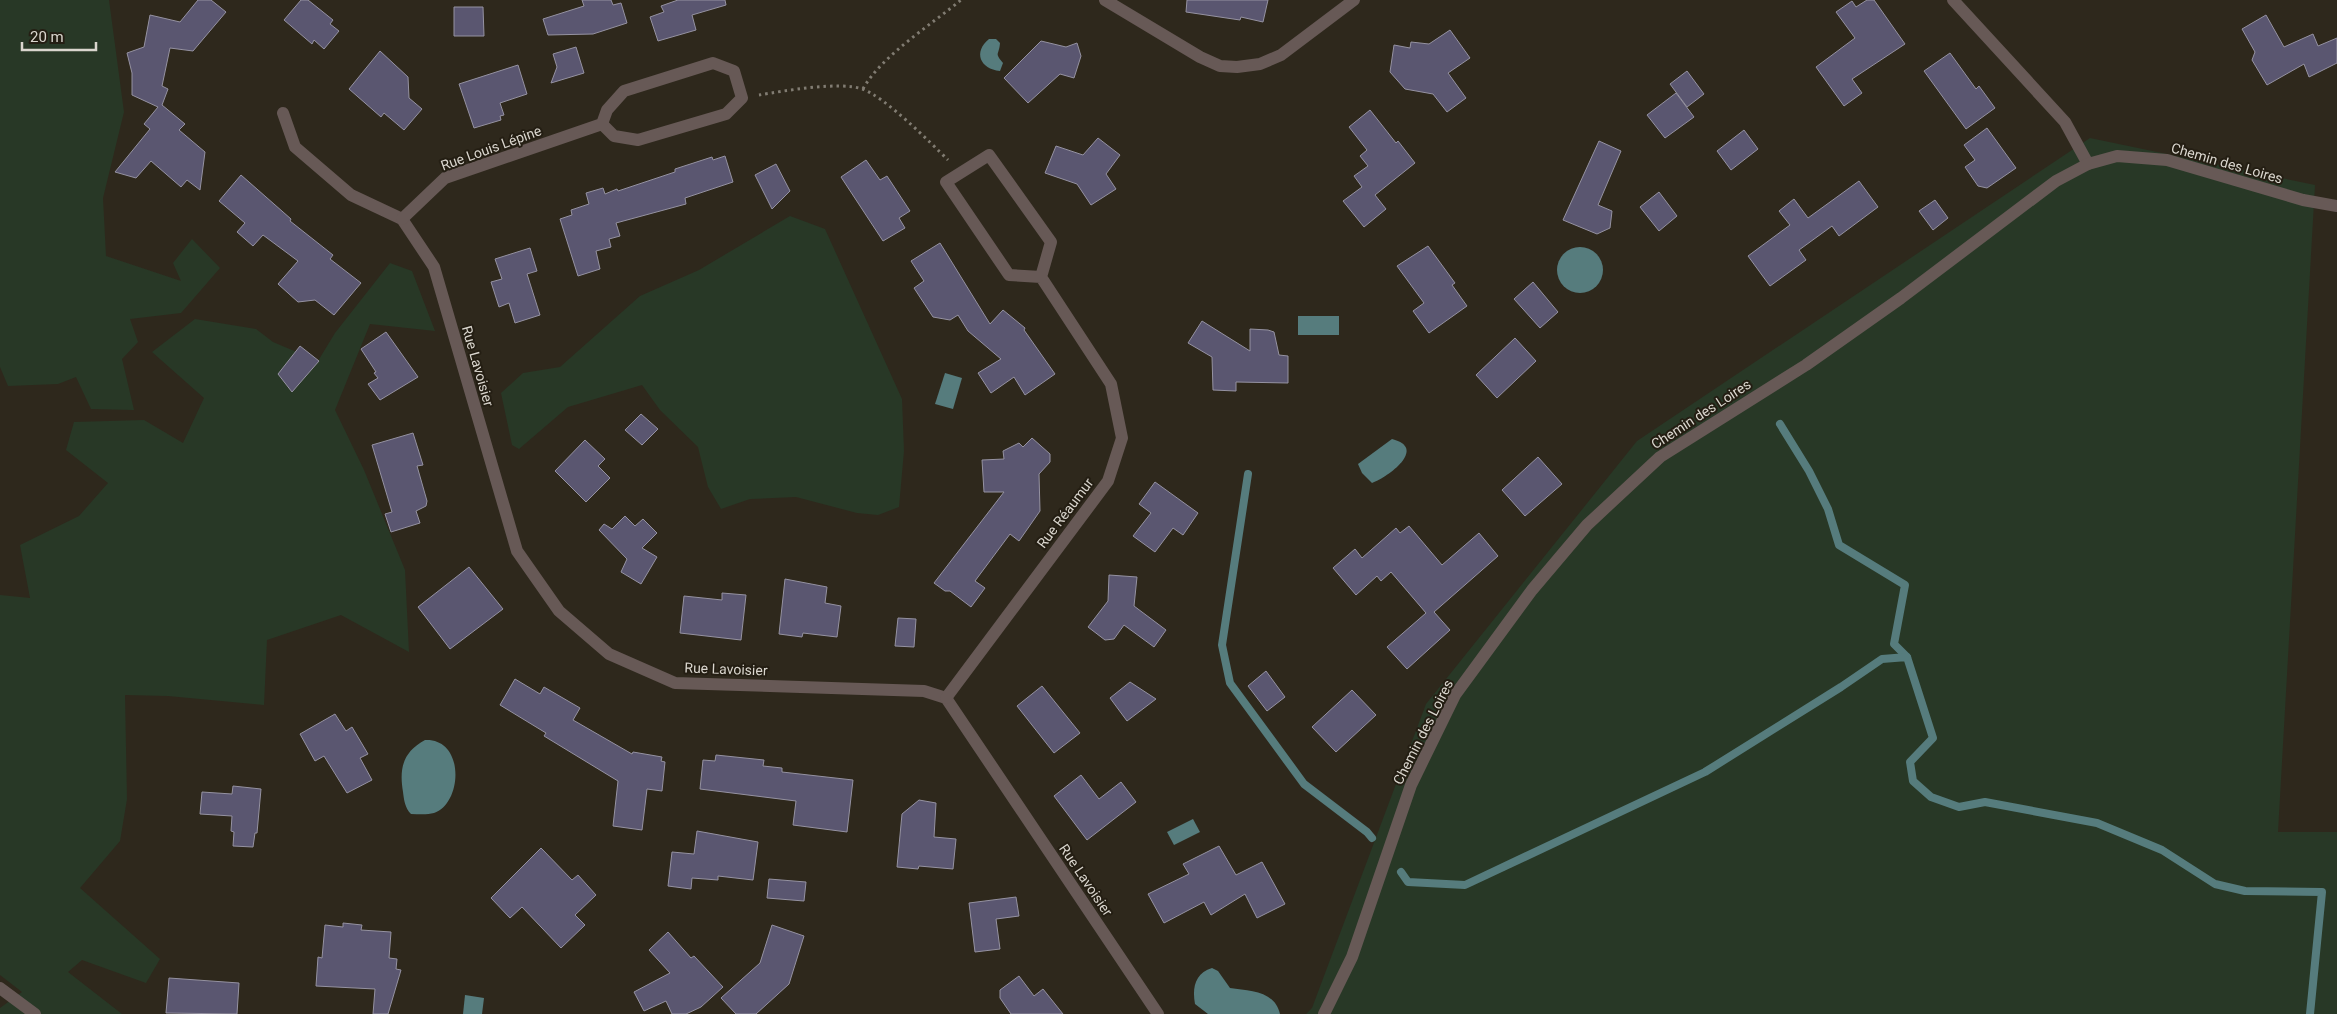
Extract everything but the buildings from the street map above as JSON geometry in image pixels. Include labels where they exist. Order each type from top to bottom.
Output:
[{"type":"street","points":[[1105,0],[1200,58],[1220,66],[1237,67],[1260,64],[1280,54],[1354,0]]},
{"type":"street","points":[[1953,0],[2066,122],[2088,164]]},
{"type":"street","points":[[713,63],[734,71],[742,98],[726,114],[638,140],[614,136],[602,124],[607,110],[624,91],[713,63]]},
{"type":"street","points":[[283,113],[296,147],[351,195],[402,219]]},
{"type":"street","name":"Rue Louis Lépine","points":[[402,219],[445,178],[602,124]]},
{"type":"street","points":[[989,155],[1051,242],[1040,277],[1009,275],[946,182],[989,155]]},
{"type":"street","name":"Chemin des Loires","points":[[1324,1014],[1352,957],[1411,785],[1455,695],[1532,590],[1587,525],[1660,457],[1806,365],[1901,298],[2056,181],[2088,164],[2117,156],[2167,160],[2303,200],[2337,206]]},
{"type":"street","name":"Rue Lavoisier","points":[[402,219],[434,267],[517,551],[559,611],[609,654],[675,682],[924,690],[946,698],[1158,1014]]},
{"type":"street","name":"Rue Réaumur","points":[[946,698],[1108,481],[1122,438],[1111,384],[1040,277]]},
{"type":"street","points":[[0,988],[35,1014]]},
{"type":"path","points":[[863,89],[869,77],[893,55],[961,0]]},
{"type":"path","points":[[742,98],[786,90],[847,86],[863,89],[881,99],[961,173]]},
{"type":"green space","points":[[0,0],[109,0],[124,112],[103,198],[106,256],[181,281],[173,263],[192,239],[220,268],[181,313],[130,319],[138,342],[122,359],[134,410],[91,409],[76,377],[58,384],[8,386],[0,367]]},
{"type":"green space","points":[[2090,138],[2315,185],[2278,832],[2337,832],[2337,1014],[1306,1014],[1312,1008],[1426,704],[1637,441]]},
{"type":"green space","points":[[790,216],[825,229],[902,399],[904,451],[899,507],[878,515],[857,513],[796,497],[750,499],[721,509],[708,487],[698,447],[660,410],[642,385],[568,407],[519,449],[512,445],[501,393],[523,373],[560,367],[640,296],[699,270]]},
{"type":"green space","points":[[390,263],[412,271],[435,331],[370,324],[335,410],[364,470],[405,570],[409,652],[341,615],[267,640],[264,705],[168,696],[125,695],[127,799],[120,841],[80,888],[160,959],[146,983],[82,960],[68,972],[122,1014],[0,1014],[0,1008],[22,992],[0,975],[0,595],[30,598],[20,545],[79,516],[108,483],[66,450],[74,422],[144,420],[183,443],[204,398],[152,352],[195,319],[256,329],[273,342],[318,361],[335,333]]},
{"type":"water","points":[[989,39],[996,39],[1000,43],[998,55],[1003,63],[1000,71],[988,67],[981,59],[981,49]]},
{"type":"water","points":[[1585,247],[1597,253],[1602,261],[1602,279],[1597,287],[1589,292],[1575,293],[1563,287],[1558,279],[1557,265],[1563,253],[1571,248]]},
{"type":"water","points":[[1298,316],[1339,316],[1339,335],[1298,335]]},
{"type":"water","points":[[945,373],[962,378],[953,409],[935,404]]},
{"type":"water","points":[[1392,439],[1402,443],[1406,449],[1406,455],[1395,469],[1372,483],[1362,473],[1358,464]]},
{"type":"water","points":[[425,740],[438,742],[447,749],[453,760],[455,772],[454,785],[444,807],[431,814],[411,814],[406,807],[404,798],[402,768],[407,755]]},
{"type":"water","points":[[1193,819],[1200,832],[1174,845],[1167,832]]},
{"type":"water","points":[[1212,968],[1218,971],[1230,988],[1253,991],[1267,996],[1277,1006],[1280,1014],[1208,1014],[1195,1004],[1194,992],[1198,977],[1206,970]]},
{"type":"water","points":[[465,995],[484,998],[482,1014],[463,1014]]},
{"type":"waterway","points":[[1780,424],[1809,471],[1828,509],[1839,545],[1905,585],[1894,644],[1907,657]]},
{"type":"waterway","points":[[1248,474],[1222,645],[1230,683],[1304,784],[1367,832],[1372,838]]},
{"type":"waterway","points":[[1401,872],[1408,882],[1465,885],[1705,772],[1841,687],[1882,659],[1907,657],[1933,738],[1910,762],[1913,781],[1931,797],[1959,807],[1985,802],[2097,823],[2162,850],[2215,884],[2245,891],[2322,892],[2310,1014]]}]
